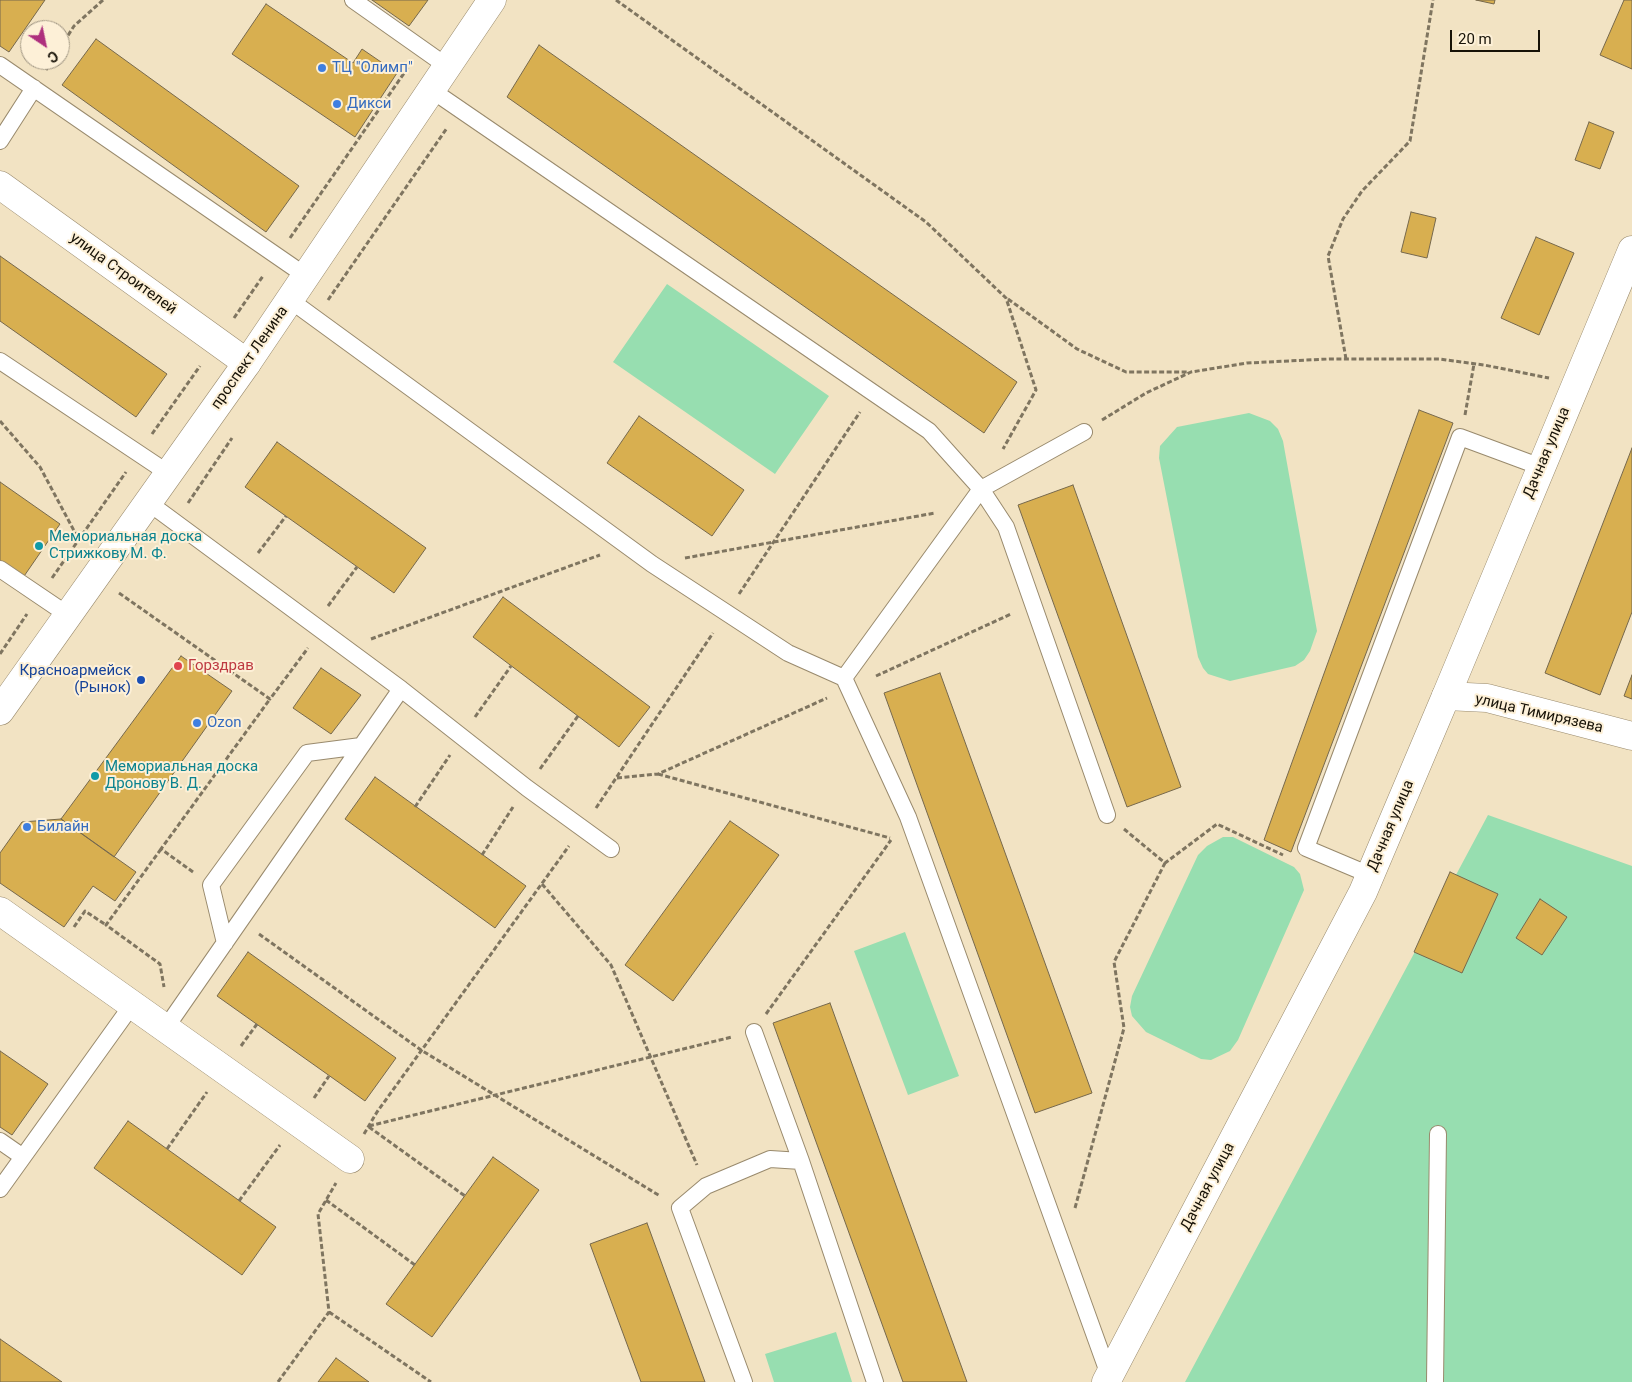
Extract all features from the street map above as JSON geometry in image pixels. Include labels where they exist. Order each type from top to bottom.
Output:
[{"type":"street","name":"проспект Ленина","points":[[0,711],[247,363],[433,91],[492,0]]},
{"type":"street","name":"улица Строителей","points":[[0,185],[247,363]]},
{"type":"street","name":"Дачная улица","points":[[1108,1379],[1370,875],[1632,250]]},
{"type":"street","name":"улица Тимирязева","points":[[1446,696],[1488,698],[1632,736]]},
{"type":"street","points":[[0,910],[132,1005],[168,1025],[350,1159]]},
{"type":"lane","points":[[353,0],[448,67]]},
{"type":"lane","points":[[0,65],[306,276]]},
{"type":"lane","points":[[0,141],[34,88]]},
{"type":"lane","points":[[433,91],[929,431],[981,489],[1006,527],[1107,815]]},
{"type":"lane","points":[[290,300],[652,564],[788,653],[844,678],[908,817],[1064,1250],[1108,1379]]},
{"type":"lane","points":[[0,361],[168,473]]},
{"type":"lane","points":[[844,678],[981,489],[1084,432]]},
{"type":"lane","points":[[1370,875],[1306,848],[1460,437],[1541,467]]},
{"type":"lane","points":[[149,503],[345,649],[401,688],[581,829],[611,848]]},
{"type":"lane","points":[[0,569],[68,615]]},
{"type":"lane","points":[[168,1025],[401,688]]},
{"type":"lane","points":[[225,943],[211,885],[307,753],[361,746]]},
{"type":"lane","points":[[0,1189],[132,1005]]},
{"type":"lane","points":[[754,1032],[801,1161],[875,1382]]},
{"type":"lane","points":[[1435,1382],[1438,1134]]},
{"type":"lane","points":[[0,1141],[23,1157]]},
{"type":"lane","points":[[744,1382],[680,1208],[706,1186],[770,1159],[801,1161]]},
{"type":"path","points":[[70,32],[74,26],[103,0]]},
{"type":"path","points":[[616,0],[926,222],[1006,298],[1077,349],[1126,372],[1191,372],[1248,363],[1346,359],[1439,360],[1474,364],[1576,383]]},
{"type":"path","points":[[1346,359],[1328,256],[1344,219],[1362,191],[1410,141],[1433,0]]},
{"type":"path","points":[[981,489],[1036,390],[1006,298]]},
{"type":"path","points":[[1460,437],[1474,364]]},
{"type":"path","points":[[1084,432],[1146,393],[1191,372]]},
{"type":"path","points":[[278,1382],[330,1312],[318,1214],[369,1126],[581,829],[872,393]]},
{"type":"path","points":[[0,421],[40,467],[79,540]]},
{"type":"path","points":[[652,564],[967,508]]},
{"type":"path","points":[[243,573],[286,516]]},
{"type":"path","points":[[345,649],[626,545]]},
{"type":"path","points":[[168,1025],[160,964],[106,925],[270,699],[357,567]]},
{"type":"path","points":[[96,576],[270,699]]},
{"type":"path","points":[[369,1126],[754,1032],[893,838],[658,774]]},
{"type":"path","points":[[1107,815],[1165,863]]},
{"type":"path","points":[[1064,1250],[1124,1028],[1114,962],[1165,863],[1217,824],[1286,856]]},
{"type":"path","points":[[161,849],[211,885]]},
{"type":"path","points":[[542,884],[611,965],[706,1186]]},
{"type":"path","points":[[240,921],[422,1050],[680,1208]]},
{"type":"path","points":[[167,1148],[209,1089]]},
{"type":"path","points":[[369,1126],[465,1196]]},
{"type":"path","points":[[239,1201],[283,1140]]},
{"type":"path","points":[[326,1200],[415,1265]]},
{"type":"path","points":[[330,1312],[431,1382]]},
{"type":"green space","points":[[667,284],[829,396],[775,474],[613,362]]},
{"type":"green space","points":[[1249,413],[1270,421],[1278,429],[1283,441],[1317,631],[1310,651],[1304,660],[1295,666],[1230,681],[1208,674],[1198,657],[1159,458],[1160,446],[1177,427]]},
{"type":"green space","points":[[1488,815],[1632,866],[1632,1382],[1185,1382]]},
{"type":"green space","points":[[1223,837],[1233,837],[1294,867],[1300,874],[1304,890],[1238,1040],[1230,1051],[1211,1060],[1201,1059],[1146,1032],[1132,1016],[1130,1007],[1132,996],[1198,855],[1207,846]]},
{"type":"green space","points":[[905,932],[959,1076],[908,1095],[854,951]]},
{"type":"green space","points":[[836,1332],[852,1382],[774,1382],[765,1354]]},
{"type":"building","points":[[0,0],[45,0],[31,20],[20,20],[20,36],[9,52],[0,46]]},
{"type":"building","points":[[372,0],[428,0],[409,26]]},
{"type":"building","points":[[1476,0],[1495,0],[1494,4]]},
{"type":"building","points":[[1624,0],[1632,0],[1632,69],[1600,55]]},
{"type":"building","name":"ТЦ \"Олимп\"","points":[[266,4],[353,63],[362,49],[397,73],[355,137],[232,54]]},
{"type":"building","points":[[96,39],[299,186],[266,232],[62,85]]},
{"type":"building","points":[[539,45],[1017,382],[984,433],[507,97]]},
{"type":"building","points":[[1589,122],[1614,132],[1600,169],[1575,160]]},
{"type":"building","points":[[1411,212],[1436,218],[1427,258],[1401,252]]},
{"type":"building","points":[[1536,237],[1574,253],[1539,335],[1501,318]]},
{"type":"building","points":[[0,256],[167,374],[136,417],[0,321]]},
{"type":"building","points":[[1419,410],[1453,423],[1291,852],[1264,840]]},
{"type":"building","points":[[639,416],[744,490],[712,536],[607,463]]},
{"type":"building","points":[[277,442],[426,548],[394,593],[245,487]]},
{"type":"building","points":[[1632,448],[1632,612],[1600,695],[1545,673]]},
{"type":"building","points":[[0,482],[60,524],[20,582],[0,568]]},
{"type":"building","points":[[1073,485],[1181,787],[1127,807],[1018,505]]},
{"type":"building","points":[[503,597],[650,707],[619,747],[473,637]]},
{"type":"building","points":[[181,656],[232,691],[114,857],[61,819]]},
{"type":"building","points":[[321,668],[361,695],[331,734],[293,708]]},
{"type":"building","points":[[940,673],[1092,1093],[1035,1113],[884,693]]},
{"type":"building","points":[[1632,675],[1632,699],[1624,696]]},
{"type":"building","points":[[375,777],[526,886],[495,928],[345,819]]},
{"type":"building","points":[[61,819],[136,872],[115,901],[93,886],[64,927],[0,883],[0,853],[22,822]]},
{"type":"building","points":[[730,821],[779,855],[673,1001],[625,965]]},
{"type":"building","points":[[1450,872],[1498,894],[1462,973],[1414,952]]},
{"type":"building","points":[[1540,899],[1567,917],[1542,955],[1516,938]]},
{"type":"building","points":[[248,952],[396,1058],[365,1101],[217,996]]},
{"type":"building","points":[[830,1003],[967,1382],[903,1382],[773,1023]]},
{"type":"building","points":[[0,1051],[48,1084],[12,1135],[0,1127]]},
{"type":"building","points":[[128,1121],[276,1227],[242,1275],[94,1168]]},
{"type":"building","points":[[493,1157],[539,1190],[432,1337],[386,1304]]},
{"type":"building","points":[[647,1223],[705,1382],[641,1382],[590,1244]]},
{"type":"building","points":[[0,1339],[62,1382],[0,1382]]},
{"type":"building","points":[[336,1358],[369,1382],[318,1382]]},
{"type":"place","name":"ТЦ \"Олимп\"","points":[[322,68]]},
{"type":"place","name":"Дикси","points":[[337,104]]},
{"type":"place","name":"Мемориальная доска Стрижкову М. Ф.","points":[[39,546]]},
{"type":"place","name":"Горздрав","points":[[178,666]]},
{"type":"place","name":"Красноармейск (Рынок)","points":[[141,680]]},
{"type":"place","name":"Ozon","points":[[197,723]]},
{"type":"place","name":"Мемориальная доска Дронову В. Д.","points":[[95,776]]},
{"type":"place","name":"Билайн","points":[[27,827]]}]
